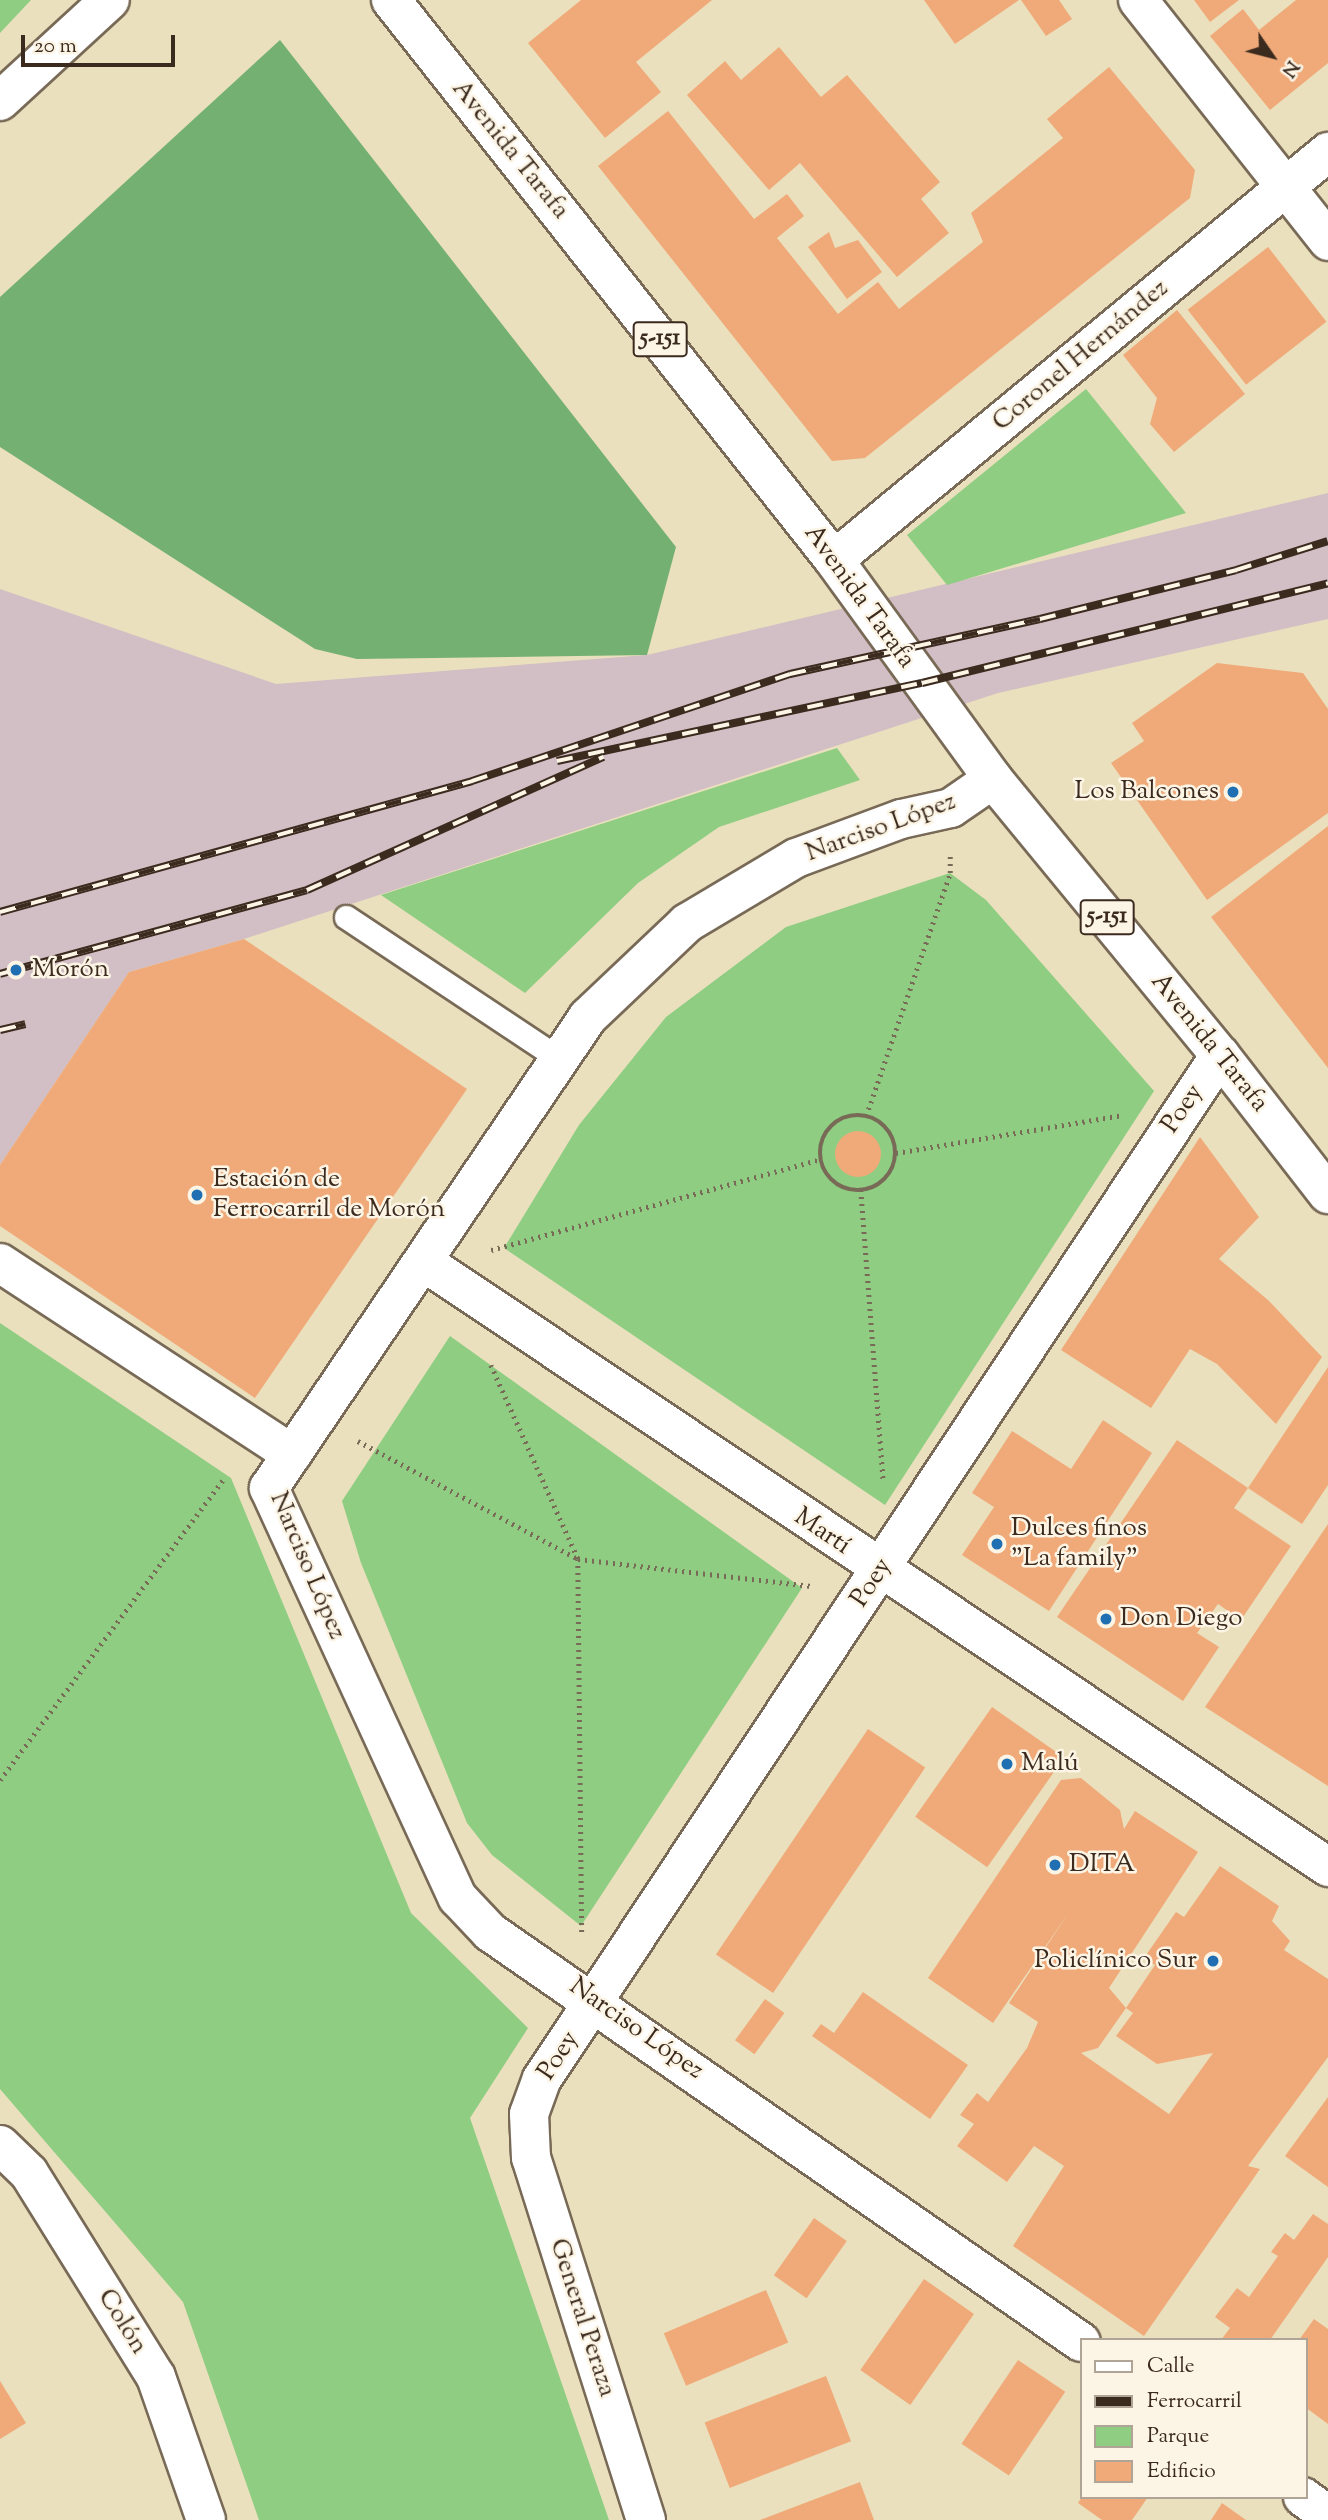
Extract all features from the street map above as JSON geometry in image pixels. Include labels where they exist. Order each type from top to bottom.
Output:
[{"type":"street","name":"Avenida Tarafa","points":[[391,0],[834,561],[993,779],[1220,1055],[1328,1194]]},
{"type":"street","points":[[1138,0],[1328,241]]},
{"type":"street","points":[[0,102],[104,2]]},
{"type":"street","name":"Coronel Hernández","points":[[834,561],[1328,152]]},
{"type":"street","name":"Narciso López","points":[[993,779],[951,808],[901,819],[796,858],[687,923],[588,1017],[269,1488],[458,1898],[491,1931],[596,2000],[1080,2341]]},
{"type":"street","name":"Poey","points":[[529,2114],[542,2079],[1220,1055]]},
{"type":"street","name":"Martí","points":[[424,1262],[511,1324],[880,1571],[1328,1867]]},
{"type":"street","points":[[0,1263],[292,1454]]},
{"type":"street","name":"General Peraza","points":[[529,2114],[531,2158],[646,2520]]},
{"type":"street","name":"Colón","points":[[0,2145],[29,2173],[156,2377],[206,2520]]},
{"type":"street","points":[[1306,2499],[1328,2515]]},
{"type":"lane","points":[[346,916],[560,1059]]},
{"type":"path","points":[[866,1116],[950,873],[951,808]]},
{"type":"path","points":[[896,1153],[1138,1113],[1178,1117]]},
{"type":"path","points":[[854,1115],[866,1116],[887,1129],[896,1153],[887,1177],[860,1190],[841,1187],[831,1180],[821,1159],[821,1147],[832,1125],[854,1115]]},
{"type":"path","points":[[424,1262],[504,1248],[821,1159]]},
{"type":"path","points":[[860,1190],[884,1492]]},
{"type":"path","points":[[511,1324],[491,1364],[578,1559],[581,1926],[596,2000]]},
{"type":"path","points":[[318,1414],[418,1476],[578,1559],[802,1588],[880,1571]]},
{"type":"path","points":[[0,1780],[259,1432]]},
{"type":"shaded area","points":[[1328,493],[1328,619],[998,693],[244,939],[129,972],[0,1165],[0,589],[276,684],[647,655]]},
{"type":"green space","points":[[0,0],[31,0],[0,33]]},
{"type":"green space","points":[[280,40],[676,547],[647,655],[357,659],[315,649],[0,447],[0,297]]},
{"type":"green space","points":[[1086,389],[1186,513],[947,585],[907,535]]},
{"type":"green space","points":[[837,748],[860,780],[719,827],[638,883],[525,993],[381,895]]},
{"type":"green space","points":[[950,873],[986,900],[1154,1091],[885,1505],[504,1248],[579,1125],[666,1017],[786,927]]},
{"type":"green space","points":[[0,1323],[231,1478],[411,1913],[528,2028],[470,2118],[609,2520],[259,2520],[183,2302],[0,2089]]},
{"type":"green space","points":[[450,1336],[802,1588],[581,1926],[492,1855],[467,1823],[361,1563],[342,1501]]},
{"type":"building","points":[[581,0],[712,0],[636,62],[661,92],[605,138],[528,43]]},
{"type":"building","points":[[924,0],[1019,0],[955,44]]},
{"type":"building","points":[[1021,0],[1059,0],[1072,19],[1046,36]]},
{"type":"building","points":[[1194,0],[1239,0],[1210,22]]},
{"type":"building","points":[[1296,0],[1328,0],[1328,63],[1270,110],[1210,36],[1243,9],[1259,30]]},
{"type":"building","points":[[779,47],[821,97],[847,75],[940,182],[921,199],[949,233],[897,277],[800,163],[769,190],[687,95],[725,61],[741,80]]},
{"type":"building","points":[[1109,67],[1195,170],[1190,198],[865,458],[832,461],[598,166],[668,111],[754,219],[787,194],[804,216],[777,238],[838,314],[878,282],[899,309],[983,242],[971,213],[1063,138],[1047,119]]},
{"type":"building","points":[[829,232],[835,248],[858,240],[882,272],[847,299],[808,247]]},
{"type":"building","points":[[1268,247],[1326,322],[1246,385],[1188,310]]},
{"type":"building","points":[[1177,310],[1245,394],[1174,452],[1150,424],[1157,398],[1123,355]]},
{"type":"building","points":[[1217,663],[1303,673],[1328,709],[1328,813],[1207,900],[1111,763],[1144,741],[1132,723]]},
{"type":"building","points":[[1328,826],[1328,1068],[1211,917]]},
{"type":"building","name":"Estación de Ferrocarril de Morón","points":[[244,939],[467,1089],[255,1398],[0,1226],[0,1165],[129,972]]},
{"type":"building","points":[[858,1131],[874,1138],[881,1154],[874,1170],[858,1177],[842,1170],[835,1154],[842,1138]]},
{"type":"building","points":[[1200,1137],[1259,1217],[1219,1259],[1268,1300],[1322,1357],[1276,1424],[1217,1364],[1190,1349],[1151,1408],[1061,1350]]},
{"type":"building","points":[[1328,1367],[1328,1485],[1302,1524],[1248,1488]]},
{"type":"building","points":[[1103,1420],[1152,1453],[1049,1611],[962,1555],[994,1507],[972,1493],[1012,1431],[1071,1469]]},
{"type":"building","points":[[1177,1440],[1248,1488],[1234,1508],[1291,1546],[1241,1620],[1218,1604],[1197,1633],[1219,1647],[1183,1701],[1057,1617]]},
{"type":"building","points":[[1328,1524],[1328,1786],[1205,1707]]},
{"type":"building","points":[[992,1707],[1064,1757],[987,1867],[915,1817]]},
{"type":"building","points":[[868,1729],[925,1768],[773,1993],[716,1954]]},
{"type":"building","points":[[1081,1778],[1120,1810],[1124,1829],[1135,1811],[1198,1852],[1109,1988],[1126,2008],[1155,1965],[1144,1958],[1176,1912],[1184,1917],[1220,1866],[1279,1906],[1272,1921],[1290,1941],[1284,1950],[1328,1979],[1328,2057],[1248,2166],[1260,2169],[1144,2336],[1013,2246],[1064,2166],[1034,2146],[1007,2182],[957,2146],[974,2124],[960,2115],[977,2093],[988,2102],[1027,2048],[1038,2022],[1009,2003],[1069,1912],[993,2023],[928,1978],[1061,1780]],"holes":[[[1126,2008],[1133,2013],[1116,2036],[1157,2064],[1213,2053],[1169,2114],[1081,2053],[1098,2048]]]},
{"type":"building","points":[[863,1992],[968,2065],[930,2119],[812,2036],[821,2024],[834,2033]]},
{"type":"building","points":[[765,1999],[784,2013],[754,2054],[735,2040]]},
{"type":"building","points":[[1328,2097],[1328,2187],[1285,2156]]},
{"type":"building","points":[[1313,2214],[1328,2224],[1328,2257],[1271,2338],[1222,2338],[1230,2328],[1215,2317],[1237,2288],[1249,2297],[1278,2256],[1271,2252],[1285,2233],[1294,2240]]},
{"type":"building","points":[[814,2218],[847,2241],[807,2298],[774,2275]]},
{"type":"building","points":[[924,2279],[974,2314],[910,2405],[860,2370]]},
{"type":"building","points":[[766,2290],[788,2342],[686,2386],[664,2333]]},
{"type":"building","points":[[1314,2319],[1328,2329],[1328,2424],[1307,2408],[1307,2338],[1300,2338]]},
{"type":"building","points":[[1018,2360],[1065,2392],[1009,2476],[962,2444]]},
{"type":"building","points":[[826,2376],[851,2441],[730,2488],[705,2423]]},
{"type":"building","points":[[0,2381],[26,2423],[0,2439]]},
{"type":"building","points":[[860,2482],[874,2520],[760,2520]]},
{"type":"building","points":[[1081,2499],[1147,2499],[1132,2520],[1102,2520],[1078,2503]]},
{"type":"building","points":[[1222,2503],[1246,2520],[1211,2520]]},
{"type":"railway","points":[[0,912],[472,781],[790,674],[1040,619],[1236,570],[1328,541]]},
{"type":"railway","points":[[557,761],[922,683],[1328,583]]},
{"type":"railway","points":[[0,974],[307,890],[603,757]]},
{"type":"railway","points":[[0,1030],[25,1024]]},
{"type":"place","name":"Los Balcones","points":[[1233,792]]},
{"type":"place","name":"Morón","points":[[16,970]]},
{"type":"place","name":"Estación de Ferrocarril de Morón","points":[[197,1195]]},
{"type":"place","name":"Dulces finos \"La family\"","points":[[997,1544]]},
{"type":"place","name":"Don Diego","points":[[1106,1619]]},
{"type":"place","name":"Malú","points":[[1007,1764]]},
{"type":"place","name":"DITA","points":[[1055,1865]]},
{"type":"place","name":"Policlínico Sur","points":[[1213,1961]]}]
